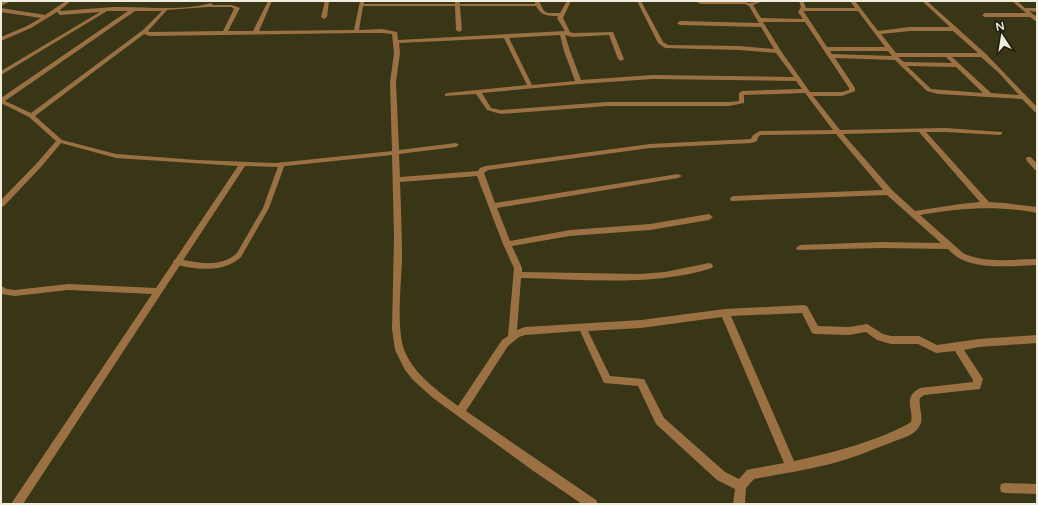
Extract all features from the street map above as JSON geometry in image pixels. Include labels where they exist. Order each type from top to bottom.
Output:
[{"type":"street","points":[[1,5],[8,1]]},
{"type":"street","points":[[1,39],[29,27],[69,1]]},
{"type":"street","points":[[207,6],[213,1]]},
{"type":"street","points":[[255,33],[270,1]]},
{"type":"street","points":[[324,17],[327,1]]},
{"type":"street","points":[[565,1],[569,1],[560,18],[565,33],[567,51],[579,82]]},
{"type":"street","points":[[639,1],[661,43],[667,47],[739,48],[778,51]]},
{"type":"street","points":[[696,1],[701,3],[750,4],[761,1]]},
{"type":"street","points":[[478,92],[489,109],[501,112],[607,104],[729,104],[742,102],[742,93],[842,94],[852,91],[850,83],[825,49],[801,12],[804,7],[801,1]]},
{"type":"street","points":[[852,1],[902,64],[932,92],[1025,98]]},
{"type":"street","points":[[924,1],[1001,72],[1037,111]]},
{"type":"street","points":[[1014,1],[1037,20]]},
{"type":"street","points":[[356,32],[362,3],[537,3],[538,9],[543,14],[561,15]]},
{"type":"street","points":[[457,3],[459,30]]},
{"type":"street","points":[[750,4],[778,51],[822,114],[889,192],[966,259],[977,261],[1037,262]]},
{"type":"street","points":[[57,10],[60,13],[232,6],[237,8],[225,33]]},
{"type":"street","points":[[135,9],[1,101],[31,116],[60,141],[116,156],[243,164],[282,164],[340,160],[456,145]]},
{"type":"street","points":[[31,116],[146,31],[166,9]]},
{"type":"street","points":[[802,9],[859,10]]},
{"type":"street","points":[[1024,9],[1037,10]]},
{"type":"street","points":[[1,10],[46,17]]},
{"type":"street","points":[[1,73],[107,10]]},
{"type":"street","points":[[985,15],[1030,15]]},
{"type":"street","points":[[680,23],[762,23],[808,21]]},
{"type":"street","points":[[876,32],[893,32],[910,29],[954,29]]},
{"type":"street","points":[[146,31],[146,33],[158,34],[390,31],[395,33],[397,53],[393,82],[397,180],[398,280],[396,329],[402,356],[425,385],[550,477],[592,504]]},
{"type":"street","points":[[395,42],[565,33],[576,35],[611,33],[621,59]]},
{"type":"street","points":[[506,37],[530,86]]},
{"type":"street","points":[[825,49],[889,49]]},
{"type":"street","points":[[947,55],[989,95]]},
{"type":"street","points":[[830,56],[984,56]]},
{"type":"street","points":[[902,64],[957,65]]},
{"type":"street","points":[[447,95],[530,86],[653,77],[797,79]]},
{"type":"street","points":[[397,180],[480,173],[486,168],[650,146],[752,141],[755,140],[755,136],[760,133],[839,133],[920,130],[1000,133]]},
{"type":"street","points":[[920,130],[986,204]]},
{"type":"street","points":[[1,204],[60,141]]},
{"type":"street","points":[[1028,159],[1037,168]]},
{"type":"street","points":[[17,504],[243,164]]},
{"type":"street","points":[[480,173],[507,244],[518,268],[512,337]]},
{"type":"street","points":[[492,206],[678,176]]},
{"type":"street","points":[[734,199],[889,192]]},
{"type":"street","points":[[914,214],[986,204],[1010,205],[1037,210]]},
{"type":"street","points":[[507,244],[570,233],[650,227],[709,217]]},
{"type":"street","points":[[800,248],[881,245],[950,246]]},
{"type":"street","points":[[518,275],[640,277],[664,275],[709,266]]},
{"type":"street","points":[[1,289],[5,292],[15,293],[68,287],[158,291]]},
{"type":"street","points":[[460,412],[505,343],[516,334],[525,331],[668,321],[726,313],[804,309],[815,330],[849,331],[866,328],[880,337],[890,340],[918,340],[936,349],[979,343],[1037,339]]},
{"type":"street","points":[[726,313],[791,466]]},
{"type":"street","points":[[582,327],[607,380],[641,382],[660,421],[721,476],[741,486]]},
{"type":"street","points":[[739,504],[741,486],[751,474],[826,460],[856,451],[905,432],[915,425],[918,416],[914,403],[916,395],[924,391],[977,386],[978,379],[957,347]]},
{"type":"street","points":[[1005,488],[1037,489]]},
{"type":"lane","points":[[177,262],[216,266],[227,265],[234,262],[240,255],[266,208],[282,164]]}]
